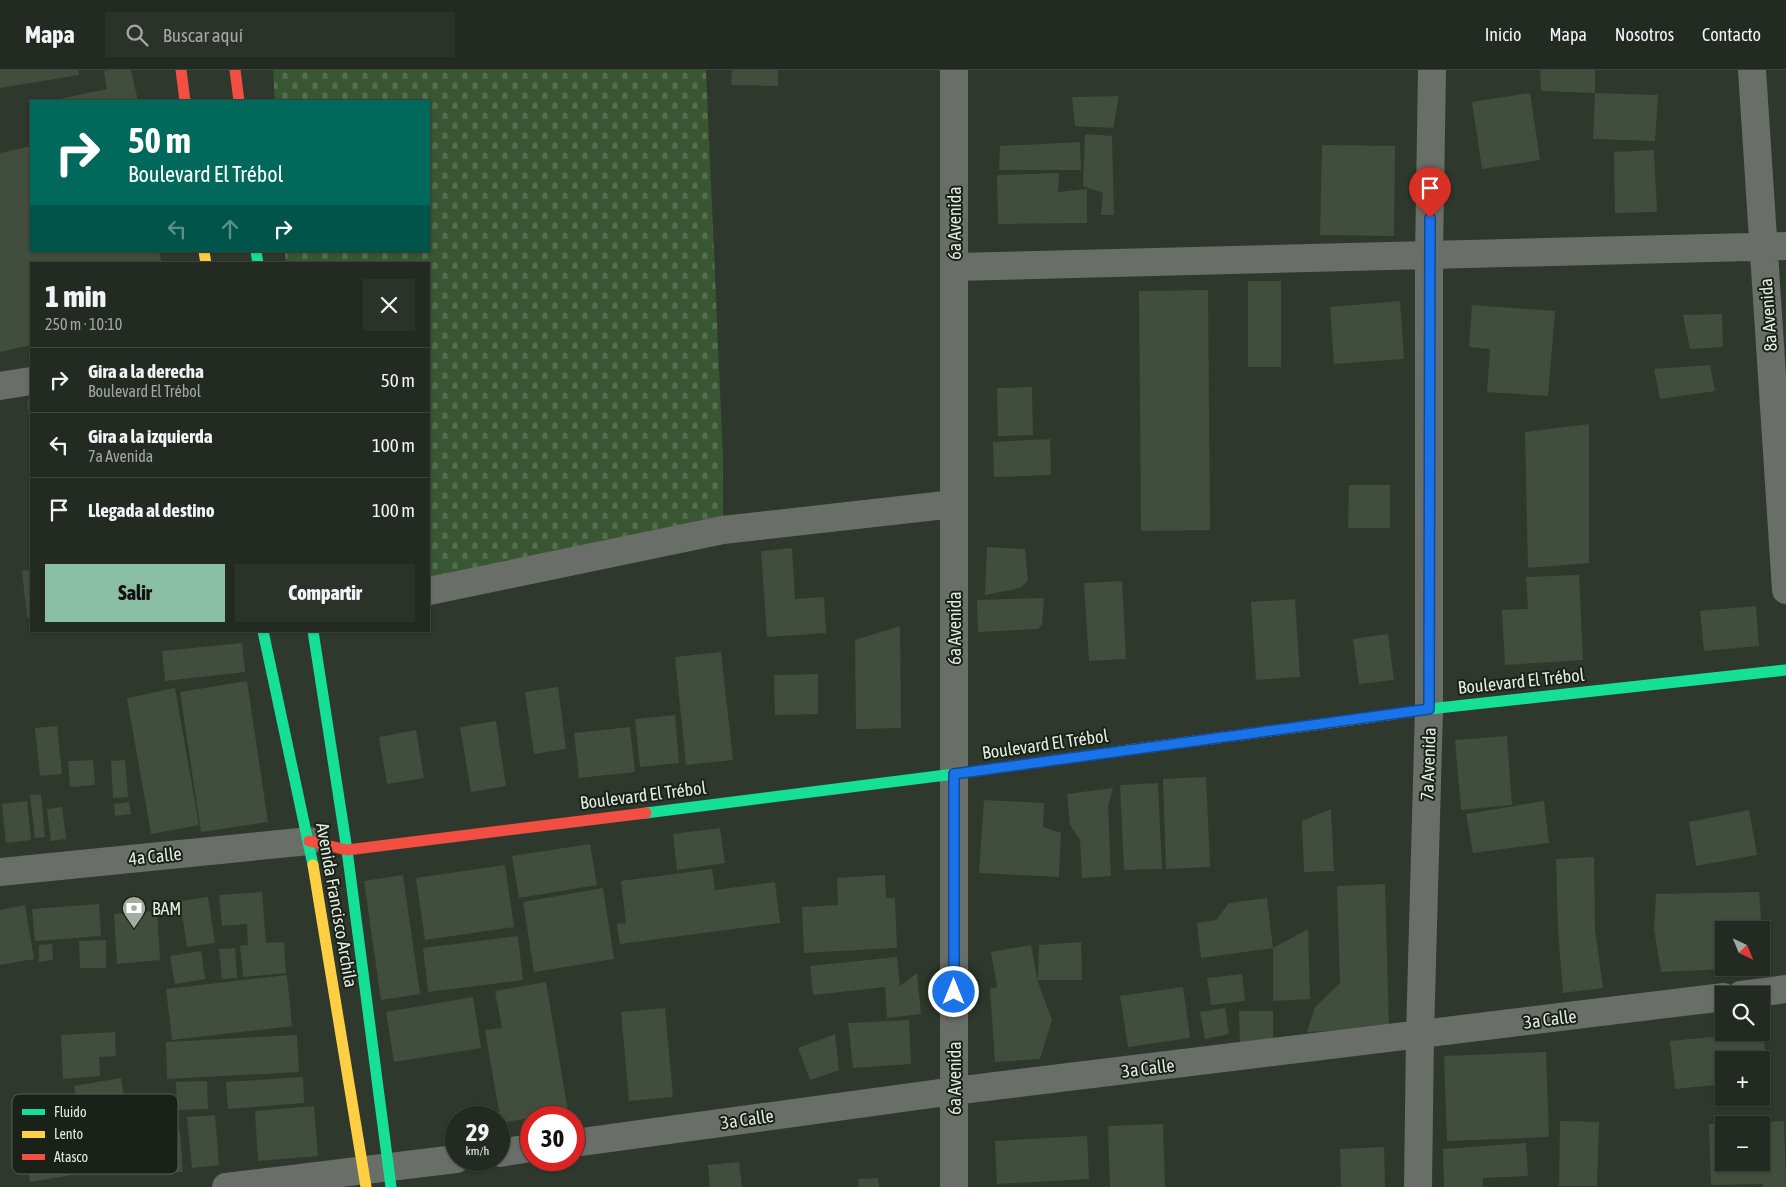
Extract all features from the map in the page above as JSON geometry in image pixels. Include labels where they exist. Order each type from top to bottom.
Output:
[{"type":"main road","points":[[181,70],[185,100]]},
{"type":"main road","points":[[235,70],[239,100]]},
{"type":"main road","name":"Avenida Francisco Archila","points":[[263,632],[309,840],[377,1178]]},
{"type":"main road","name":"Avenida Francisco Archila","points":[[313,632],[347,850],[377,1178]]},
{"type":"main road","name":"Boulevard El Trébol","points":[[309,840],[347,850],[954,774],[1429,709],[1786,670]]},
{"type":"street","name":"6a Avenida","points":[[954,70],[954,1187]]},
{"type":"street","name":"7a Avenida","points":[[1418,1187],[1429,709],[1432,70]]},
{"type":"street","name":"8a Avenida","points":[[1752,70],[1774,247],[1786,590]]},
{"type":"street","points":[[955,267],[1774,247]]},
{"type":"street","points":[[0,386],[30,381]]},
{"type":"street","points":[[430,590],[723,530],[954,504]]},
{"type":"street","name":"4a Calle","points":[[0,872],[309,840]]},
{"type":"street","points":[[1770,991],[1786,989]]},
{"type":"street","name":"3a Calle","points":[[585,1142],[954,1092],[1715,998]]},
{"type":"street","points":[[226,1187],[377,1178],[445,1162]]},
{"type":"green space","points":[[273,70],[706,70],[723,459],[723,530],[430,591],[430,262],[286,262],[285,252],[430,252],[430,100],[275,100]]},
{"type":"building","points":[[0,70],[78,70],[79,75],[0,88]]},
{"type":"building","points":[[131,70],[138,100],[55,100],[107,89],[104,71]]},
{"type":"building","points":[[732,70],[778,70],[778,86],[731,85]]},
{"type":"building","points":[[1540,70],[1595,70],[1595,93],[1541,91]]},
{"type":"building","points":[[1530,93],[1540,160],[1482,169],[1472,102]]},
{"type":"building","points":[[1595,93],[1658,95],[1655,141],[1593,139]]},
{"type":"building","points":[[1119,96],[1113,128],[1075,126],[1072,97]]},
{"type":"building","points":[[1085,134],[1112,136],[1114,215],[1101,215],[1103,193],[1083,186]]},
{"type":"building","points":[[1080,142],[1081,170],[999,170],[1000,146]]},
{"type":"building","points":[[1322,145],[1395,146],[1394,236],[1320,235]]},
{"type":"building","points":[[30,146],[30,252],[159,252],[162,262],[30,262],[30,345],[0,352],[0,153]]},
{"type":"building","points":[[1654,150],[1657,212],[1615,213],[1614,152]]},
{"type":"building","points":[[1059,173],[1058,192],[1087,189],[1087,223],[998,224],[997,175]]},
{"type":"building","points":[[1248,281],[1281,281],[1281,367],[1248,367]]},
{"type":"building","points":[[1208,290],[1210,530],[1141,531],[1139,291]]},
{"type":"building","points":[[1400,301],[1404,359],[1334,364],[1330,307]]},
{"type":"building","points":[[1472,305],[1555,311],[1548,396],[1487,392],[1490,349],[1469,347]]},
{"type":"building","points":[[1722,314],[1723,347],[1690,349],[1683,315]]},
{"type":"building","points":[[1710,365],[1715,391],[1660,399],[1654,369]]},
{"type":"building","points":[[1032,387],[1033,435],[998,436],[997,388]]},
{"type":"building","points":[[30,400],[30,424],[27,401]]},
{"type":"building","points":[[1589,424],[1589,563],[1528,568],[1525,432]]},
{"type":"building","points":[[1050,439],[1051,475],[994,477],[993,442]]},
{"type":"building","points":[[1349,485],[1390,485],[1390,528],[1348,528]]},
{"type":"building","points":[[987,547],[1025,549],[1028,581],[1020,588],[985,595]]},
{"type":"building","points":[[792,548],[795,599],[824,597],[826,633],[767,637],[761,551]]},
{"type":"building","points":[[30,570],[30,617],[27,617],[22,571]]},
{"type":"building","points":[[1579,575],[1583,660],[1505,665],[1502,610],[1528,609],[1526,577]]},
{"type":"building","points":[[1122,581],[1126,659],[1089,661],[1084,583]]},
{"type":"building","points":[[1044,598],[1042,625],[1038,629],[978,632],[977,600]]},
{"type":"building","points":[[1295,599],[1300,677],[1256,680],[1251,602]]},
{"type":"building","points":[[1756,606],[1759,646],[1704,651],[1700,611]]},
{"type":"building","points":[[900,626],[901,728],[856,729],[855,640]]},
{"type":"building","points":[[1388,634],[1394,680],[1359,684],[1353,639]]},
{"type":"building","points":[[242,643],[245,672],[165,681],[162,651]]},
{"type":"building","points":[[721,652],[733,760],[686,765],[675,657]]},
{"type":"building","points":[[818,674],[818,714],[775,715],[774,675]]},
{"type":"building","points":[[247,681],[268,822],[201,832],[180,692]]},
{"type":"building","points":[[558,687],[566,749],[534,754],[525,692]]},
{"type":"building","points":[[175,688],[199,825],[151,834],[127,698]]},
{"type":"building","points":[[675,715],[679,763],[640,767],[635,719]]},
{"type":"building","points":[[496,721],[506,786],[471,792],[460,727]]},
{"type":"building","points":[[57,726],[62,774],[40,776],[35,728]]},
{"type":"building","points":[[630,727],[635,772],[579,778],[574,733]]},
{"type":"building","points":[[416,730],[424,778],[387,784],[379,737]]},
{"type":"building","points":[[1507,736],[1512,805],[1461,810],[1455,740]]},
{"type":"building","points":[[93,760],[95,785],[70,787],[68,761]]},
{"type":"building","points":[[125,760],[128,797],[113,798],[111,761]]},
{"type":"building","points":[[1206,777],[1210,867],[1166,869],[1163,779]]},
{"type":"building","points":[[1158,783],[1162,869],[1124,870],[1120,785]]},
{"type":"building","points":[[1113,788],[1108,806],[1111,876],[1082,878],[1080,840],[1070,825],[1067,794]]},
{"type":"building","points":[[41,794],[45,837],[35,838],[30,795]]},
{"type":"building","points":[[984,800],[1044,803],[1043,827],[1061,833],[1059,877],[979,873]]},
{"type":"building","points":[[27,801],[31,840],[6,843],[2,804]]},
{"type":"building","points":[[1544,801],[1549,843],[1473,853],[1466,814]]},
{"type":"building","points":[[129,802],[131,814],[115,816],[114,804]]},
{"type":"building","points":[[62,807],[66,839],[51,841],[47,809]]},
{"type":"building","points":[[1331,809],[1334,871],[1304,872],[1302,821]]},
{"type":"building","points":[[1749,810],[1757,855],[1696,866],[1689,822]]},
{"type":"building","points":[[720,828],[725,863],[677,870],[673,834]]},
{"type":"building","points":[[590,844],[597,885],[519,898],[512,856]]},
{"type":"building","points":[[1594,857],[1595,929],[1603,988],[1563,993],[1558,930],[1556,859]]},
{"type":"building","points":[[505,865],[514,927],[425,940],[416,878]]},
{"type":"building","points":[[712,869],[715,890],[775,882],[780,923],[620,944],[617,924],[626,923],[621,881]]},
{"type":"building","points":[[403,875],[420,994],[381,1000],[364,881]]},
{"type":"building","points":[[885,875],[886,898],[895,898],[897,948],[804,953],[802,907],[838,905],[837,878]]},
{"type":"building","points":[[1385,884],[1389,1029],[1307,1032],[1315,1007],[1340,983],[1337,886]]},
{"type":"building","points":[[603,888],[614,959],[534,972],[523,902]]},
{"type":"building","points":[[262,892],[266,943],[284,942],[286,973],[243,977],[240,946],[248,945],[247,924],[222,926],[219,895]]},
{"type":"building","points":[[1759,892],[1761,921],[1715,921],[1715,969],[1661,972],[1654,929],[1656,894]]},
{"type":"building","points":[[208,897],[215,943],[187,947],[180,901]]},
{"type":"building","points":[[1267,898],[1273,948],[1201,958],[1197,923],[1216,920],[1229,903]]},
{"type":"building","points":[[99,904],[101,936],[35,941],[32,909]]},
{"type":"building","points":[[25,905],[34,959],[0,965],[0,910]]},
{"type":"building","points":[[157,911],[160,960],[117,964],[114,914]]},
{"type":"building","points":[[1308,929],[1310,999],[1273,1001],[1273,948]]},
{"type":"building","points":[[518,936],[523,980],[428,992],[423,948]]},
{"type":"building","points":[[106,940],[106,968],[80,968],[79,941]]},
{"type":"building","points":[[1081,942],[1082,980],[1038,980],[1039,945]]},
{"type":"building","points":[[52,944],[53,960],[39,962],[39,945]]},
{"type":"building","points":[[1031,945],[1038,982],[1052,1020],[1040,1059],[995,1062],[990,989],[997,987],[991,952]]},
{"type":"building","points":[[235,948],[237,978],[222,979],[219,949]]},
{"type":"building","points":[[201,951],[205,979],[175,984],[170,956]]},
{"type":"building","points":[[897,957],[900,986],[917,973],[921,1014],[887,1018],[885,987],[813,995],[810,966]]},
{"type":"building","points":[[1242,974],[1245,1001],[1211,1005],[1207,978]]},
{"type":"building","points":[[287,975],[292,1026],[172,1040],[166,989]]},
{"type":"building","points":[[546,982],[567,1106],[520,1106],[520,1120],[510,1121],[510,1106],[498,1106],[485,1030],[502,1028],[495,991]]},
{"type":"building","points":[[1183,987],[1190,1038],[1128,1047],[1120,996]]},
{"type":"building","points":[[473,997],[481,1048],[394,1062],[386,1012]]},
{"type":"building","points":[[665,1008],[673,1097],[629,1101],[621,1012]]},
{"type":"building","points":[[1225,1008],[1229,1034],[1205,1039],[1200,1012]]},
{"type":"building","points":[[1239,1011],[1273,1011],[1273,1043],[1240,1044]]},
{"type":"building","points":[[909,1020],[911,1064],[853,1068],[848,1023]]},
{"type":"building","points":[[115,1032],[116,1056],[99,1057],[100,1076],[63,1079],[61,1035]]},
{"type":"building","points":[[835,1034],[839,1070],[810,1080],[798,1048]]},
{"type":"building","points":[[297,1035],[299,1072],[167,1079],[166,1042]]},
{"type":"building","points":[[1715,1037],[1715,1041],[1764,1041],[1765,1051],[1715,1051],[1715,1085],[1675,1089],[1670,1041]]},
{"type":"building","points":[[1546,1052],[1549,1137],[1447,1141],[1444,1056]]},
{"type":"building","points":[[303,1077],[304,1103],[228,1109],[226,1082]]},
{"type":"building","points":[[121,1078],[124,1094],[75,1094],[74,1086]]},
{"type":"building","points":[[207,1081],[208,1109],[178,1110],[176,1082]]},
{"type":"building","points":[[314,1106],[318,1156],[258,1161],[255,1111]]},
{"type":"building","points":[[215,1115],[219,1165],[192,1168],[187,1117]]},
{"type":"building","points":[[1560,1121],[1599,1122],[1597,1186],[1559,1186]]},
{"type":"building","points":[[1784,1121],[1786,1187],[1763,1187],[1763,1184],[1711,1185],[1709,1124],[1715,1124],[1715,1171],[1770,1171],[1770,1122]]},
{"type":"building","points":[[1163,1124],[1165,1187],[1110,1187],[1108,1126]]},
{"type":"building","points":[[178,1131],[180,1131],[183,1172],[178,1172]]},
{"type":"building","points":[[1087,1136],[1089,1179],[997,1184],[995,1141]]},
{"type":"building","points":[[1526,1143],[1528,1176],[1483,1178],[1483,1187],[1444,1187],[1443,1149]]},
{"type":"building","points":[[1384,1147],[1385,1187],[1341,1187],[1340,1149]]},
{"type":"building","points":[[739,1162],[742,1187],[710,1187],[708,1165]]},
{"type":"building","points":[[29,1174],[72,1174],[72,1175],[30,1182]]},
{"type":"building","points":[[878,1178],[879,1187],[859,1187],[858,1179]]},
{"type":"traffic: fast","points":[[256,252],[258,262]]},
{"type":"traffic: fast","points":[[263,632],[313,865]]},
{"type":"traffic: fast","points":[[313,632],[347,850],[391,1187]]},
{"type":"traffic: fast","points":[[1373,717],[1429,709],[1786,670]]},
{"type":"traffic: fast","points":[[646,813],[1128,750]]},
{"type":"traffic: slow","points":[[204,252],[206,262]]},
{"type":"traffic: slow","points":[[1128,750],[1373,717]]},
{"type":"traffic: slow","points":[[313,865],[366,1187]]},
{"type":"traffic: jam","points":[[181,70],[185,100]]},
{"type":"traffic: jam","points":[[235,70],[239,100]]},
{"type":"traffic: jam","points":[[309,841],[347,850],[646,813]]},
{"type":"place","name":"BAM","points":[[134,929]]},
{"type":"route","points":[[954,992],[954,774],[1429,709],[1430,218]]}]
